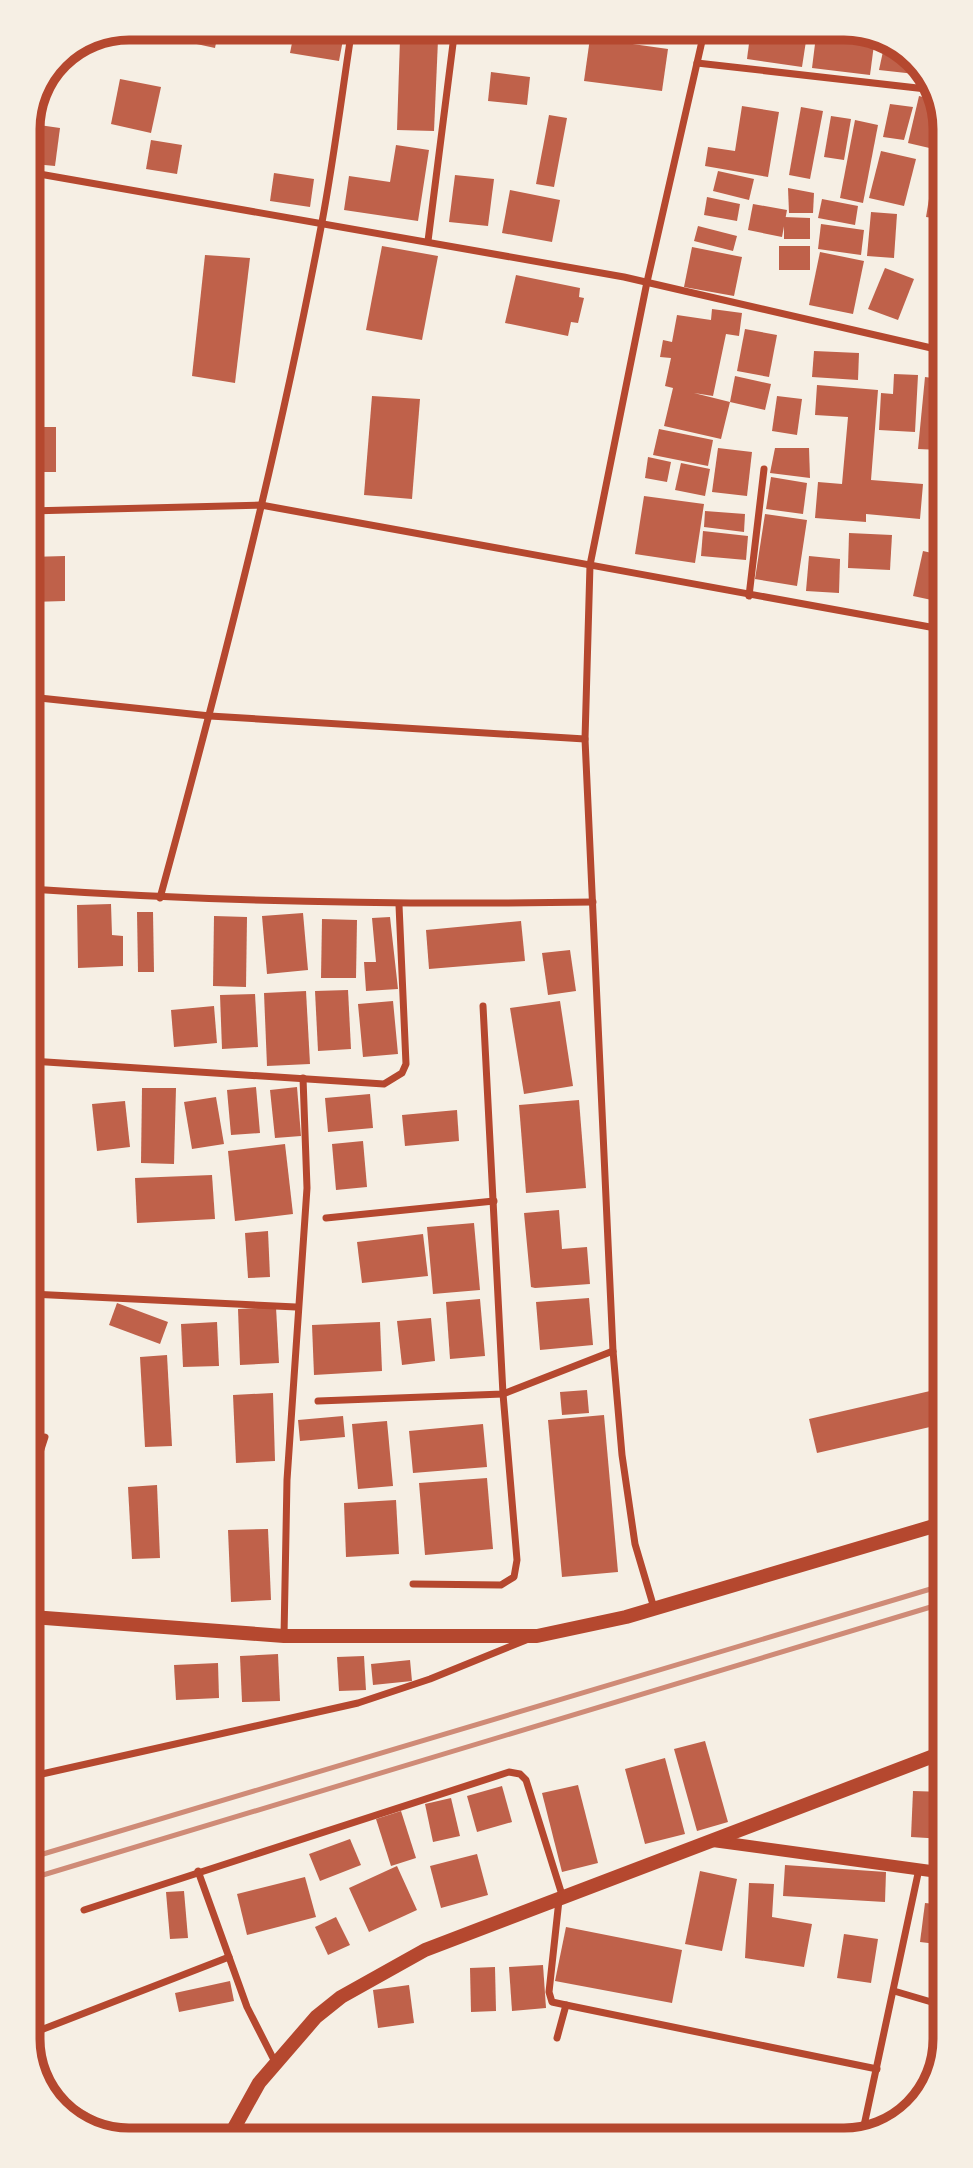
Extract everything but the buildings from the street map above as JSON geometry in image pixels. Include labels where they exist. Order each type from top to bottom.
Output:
[{"type":"main road","points":[[40,1618],[284,1636],[537,1636],[578,1629],[654,1609],[933,1525]]},
{"type":"main road","points":[[234,2128],[275,2062],[316,2017],[341,1997],[425,1950],[933,1756]]},
{"type":"street","points":[[160,898],[210,716],[261,505],[322,222],[350,40]]},
{"type":"street","points":[[428,241],[453,40]]},
{"type":"street","points":[[654,1609],[635,1544],[622,1455],[613,1351],[585,739],[590,565],[647,282],[702,40]]},
{"type":"street","points":[[697,63],[923,89]]},
{"type":"street","points":[[40,174],[322,222],[647,282],[933,348]]},
{"type":"street","points":[[749,596],[764,469]]},
{"type":"street","points":[[40,511],[261,505],[933,628]]},
{"type":"street","points":[[40,697],[210,716],[585,739]]},
{"type":"street","points":[[40,891],[160,898],[398,905],[593,902]]},
{"type":"street","points":[[40,1063],[384,1084],[402,1073],[405,1064],[398,905]]},
{"type":"street","points":[[413,1584],[501,1586],[514,1577],[517,1560],[514,1497],[503,1394],[483,1006]]},
{"type":"street","points":[[284,1636],[287,1480],[294,1397],[296,1307],[307,1188],[303,1079]]},
{"type":"street","points":[[327,1217],[494,1201]]},
{"type":"street","points":[[40,1294],[296,1307]]},
{"type":"street","points":[[318,1401],[503,1394],[613,1351]]},
{"type":"street","points":[[40,1452],[45,1437]]},
{"type":"street","points":[[40,1774],[358,1703],[430,1679],[537,1636]]},
{"type":"street","points":[[84,1910],[198,1871],[515,1772],[526,1780],[561,1899],[549,1992],[552,2002],[877,2068]]},
{"type":"street","points":[[713,1841],[933,1871]]},
{"type":"street","points":[[864,2125],[919,1869]]},
{"type":"street","points":[[198,1871],[247,2007],[275,2062]]},
{"type":"street","points":[[40,2029],[229,1957]]},
{"type":"street","points":[[894,1991],[933,2002]]},
{"type":"street","points":[[556,2038],[566,2005]]},
{"type":"railway","points":[[40,1855],[933,1588]]},
{"type":"railway","points":[[40,1876],[933,1606]]},
{"type":"railway","points":[[72,2107],[100,2122]]}]
